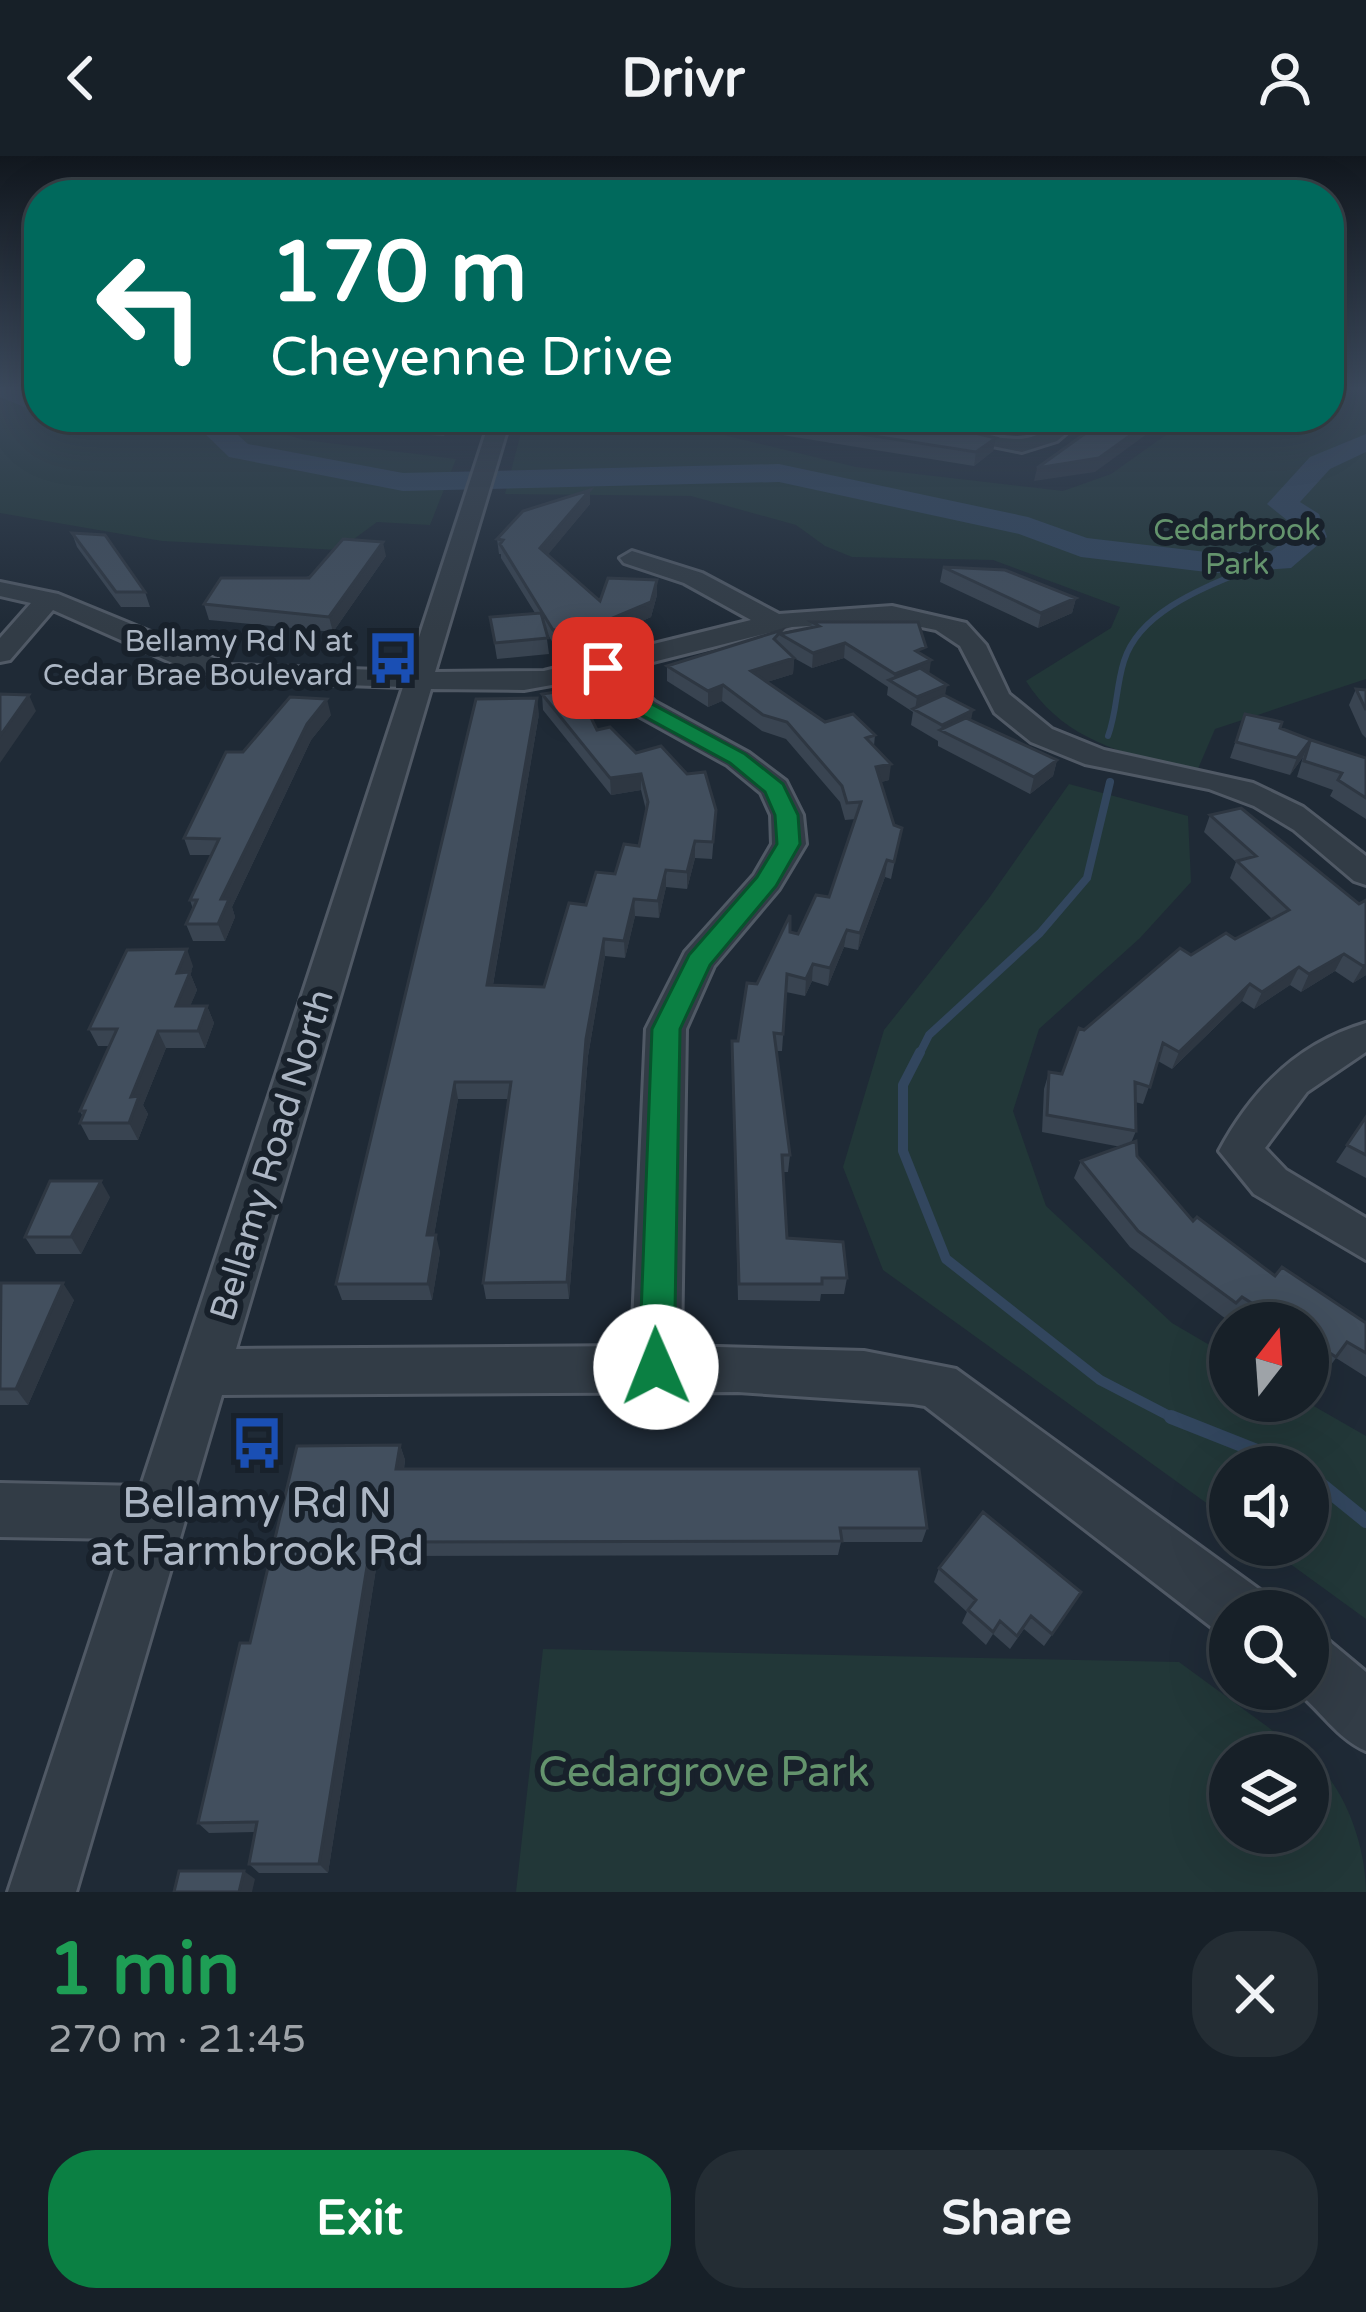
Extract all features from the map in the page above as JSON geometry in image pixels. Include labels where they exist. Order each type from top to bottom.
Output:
[{"type":"street","name":"Bellamy Road North","points":[[42,1892],[489,468]]},
{"type":"street","points":[[632,558],[692,578],[771,620]]},
{"type":"street","points":[[0,590],[50,598],[206,671],[262,678],[419,680],[462,686],[603,668],[771,620],[877,614],[946,624],[963,631],[982,652],[999,701],[1026,725],[1068,749],[1217,782],[1266,799],[1366,874]]},
{"type":"street","points":[[0,654],[50,598]]},
{"type":"street","points":[[603,668],[645,708],[775,788],[787,815],[789,844],[767,881],[698,962],[666,1029],[656,1367]]},
{"type":"street","points":[[1366,1037],[1313,1063],[1267,1107],[1241,1151],[1270,1182],[1366,1240]]},
{"type":"street","points":[[205,1371],[271,1376],[656,1367],[887,1372],[938,1386],[1211,1590]]},
{"type":"street","points":[[0,1510],[76,1508],[159,1515]]},
{"type":"street","points":[[1329,1678],[1366,1720]]},
{"type":"green space","points":[[0,468],[452,468],[430,525],[377,522],[339,550],[162,541],[0,513]]},
{"type":"green space","name":"Cedarbrook Park","points":[[512,468],[865,468],[1063,491],[1119,468],[1366,468],[1366,679],[1215,729],[1197,771],[1123,752],[1079,732],[1059,719],[1026,681],[1111,628],[1120,607],[993,560],[852,557],[825,546],[796,525],[691,496],[505,494]]},
{"type":"green space","points":[[1069,784],[1188,816],[1191,882],[1140,938],[1039,1029],[1013,1111],[1046,1206],[1172,1323],[1209,1345],[1209,1422],[1329,1422],[1329,1415],[1366,1436],[1366,1619],[1293,1566],[1329,1566],[1329,1446],[1209,1446],[1209,1505],[883,1270],[843,1167],[884,1030],[989,898]]},
{"type":"green space","name":"Cedargrove Park","points":[[543,1649],[1179,1662],[1209,1684],[1209,1710],[1245,1710],[1277,1734],[1209,1734],[1209,1854],[1329,1854],[1329,1778],[1351,1818],[1366,1892],[516,1892]]},
{"type":"building","points":[[590,490],[540,548],[600,601],[608,578],[657,580],[651,602],[594,626],[553,630],[500,544],[503,540],[497,539],[523,511]]},
{"type":"building","points":[[72,533],[105,535],[145,592],[116,592]]},
{"type":"building","points":[[343,539],[383,542],[329,617],[204,604],[221,578],[309,578]]},
{"type":"building","points":[[943,567],[1005,570],[1076,598],[1041,613]]},
{"type":"building","points":[[541,613],[548,638],[495,643],[490,617]]},
{"type":"building","points":[[812,622],[918,622],[926,647],[916,651],[931,660],[895,674],[845,643],[813,653],[780,634],[819,626]]},
{"type":"building","points":[[782,630],[774,639],[794,658],[751,671],[825,722],[853,714],[875,735],[866,738],[891,764],[876,767],[894,825],[902,828],[894,862],[887,860],[860,933],[847,930],[830,968],[813,964],[806,979],[787,974],[783,1034],[774,1033],[790,1155],[782,1155],[787,1238],[843,1242],[847,1278],[822,1278],[822,1284],[739,1284],[732,1041],[738,1041],[747,983],[757,984],[790,915],[790,932],[798,934],[816,895],[829,897],[861,802],[847,803],[842,786],[787,722],[763,715],[723,685],[708,691],[667,666]]},
{"type":"building","points":[[920,668],[947,685],[917,697],[889,680]]},
{"type":"building","points":[[577,689],[597,730],[610,727],[636,753],[661,746],[687,774],[705,772],[716,810],[713,842],[695,841],[687,872],[666,870],[658,901],[634,899],[624,941],[604,939],[586,1039],[567,1282],[483,1283],[511,1082],[455,1082],[427,1235],[436,1235],[428,1284],[336,1284],[476,699],[537,698],[487,985],[544,987],[569,903],[586,905],[596,872],[615,874],[624,844],[639,846],[648,802],[641,774],[610,778],[542,694]]},
{"type":"building","points":[[1356,689],[1366,690],[1366,710]]},
{"type":"building","points":[[0,694],[29,695],[0,736]]},
{"type":"building","points":[[944,695],[973,710],[942,725],[913,709]]},
{"type":"building","points":[[290,697],[327,699],[307,724],[221,899],[229,899],[218,924],[186,924],[197,900],[190,900],[219,839],[184,838],[226,752],[243,752]]},
{"type":"building","points":[[1245,714],[1282,722],[1280,728],[1366,758],[1366,798],[1338,780],[1342,773],[1304,761],[1310,741],[1297,758],[1236,742]]},
{"type":"building","points":[[966,718],[1057,760],[1034,777],[940,730]]},
{"type":"building","points":[[1241,808],[1359,904],[1366,900],[1366,964],[1344,954],[1309,974],[1299,967],[1262,992],[1250,984],[1179,1052],[1163,1043],[1150,1087],[1135,1082],[1136,1131],[1047,1115],[1049,1072],[1062,1074],[1079,1028],[1084,1030],[1180,948],[1191,955],[1226,933],[1235,939],[1289,910],[1237,861],[1256,856],[1210,815]]},
{"type":"building","points":[[187,949],[177,973],[190,972],[176,1006],[207,1006],[198,1031],[158,1031],[131,1097],[139,1096],[129,1123],[80,1123],[85,1111],[80,1111],[117,1029],[89,1029],[127,950]]},
{"type":"building","points":[[1366,1117],[1366,1155],[1347,1145]]},
{"type":"building","points":[[1136,1141],[1137,1156],[1193,1221],[1197,1217],[1275,1276],[1282,1267],[1366,1323],[1366,1353],[1347,1342],[1336,1357],[1329,1352],[1329,1302],[1250,1302],[1242,1297],[1235,1302],[1138,1231],[1081,1161]]},
{"type":"building","points":[[50,1181],[101,1181],[71,1237],[25,1237]]},
{"type":"building","points":[[1,1283],[63,1283],[16,1389],[0,1389]]},
{"type":"building","points":[[400,1445],[396,1469],[919,1469],[927,1528],[840,1528],[842,1541],[371,1542],[319,1864],[249,1864],[257,1822],[198,1823],[240,1643],[250,1643],[297,1446]]},
{"type":"building","points":[[983,1512],[1081,1592],[1052,1634],[1031,1616],[1017,1636],[1000,1621],[993,1632],[968,1610],[976,1600],[939,1568]]},
{"type":"building","points":[[179,1871],[244,1871],[239,1892],[174,1892]]},
{"type":"waterway","points":[[329,468],[403,482],[779,473],[1028,526],[1081,547],[1215,563],[1279,561],[1311,537],[1308,521],[1282,504],[1315,468]]},
{"type":"waterway","points":[[1108,736],[1124,661],[1146,626],[1202,589],[1261,564]]},
{"type":"waterway","points":[[919,1055],[929,1035],[1040,933],[1087,878],[1110,782]]},
{"type":"waterway","points":[[920,1052],[903,1085],[903,1151],[946,1259],[1100,1380],[1172,1417]]},
{"type":"waterway","points":[[1172,1417],[1244,1446]]},
{"type":"waterway","points":[[1172,1417],[1177,1420]]},
{"type":"waterway","points":[[1329,1491],[1366,1521]]},
{"type":"place","name":"Bellamy Rd N at Cedar Brae Boulevard","points":[[393,658]]},
{"type":"place","name":"Bellamy Rd N at Farmbrook Rd","points":[[257,1443]]},
{"type":"route","points":[[603,668],[645,708],[738,759],[775,788],[787,815],[789,844],[767,881],[698,962],[666,1029],[656,1367]]}]
